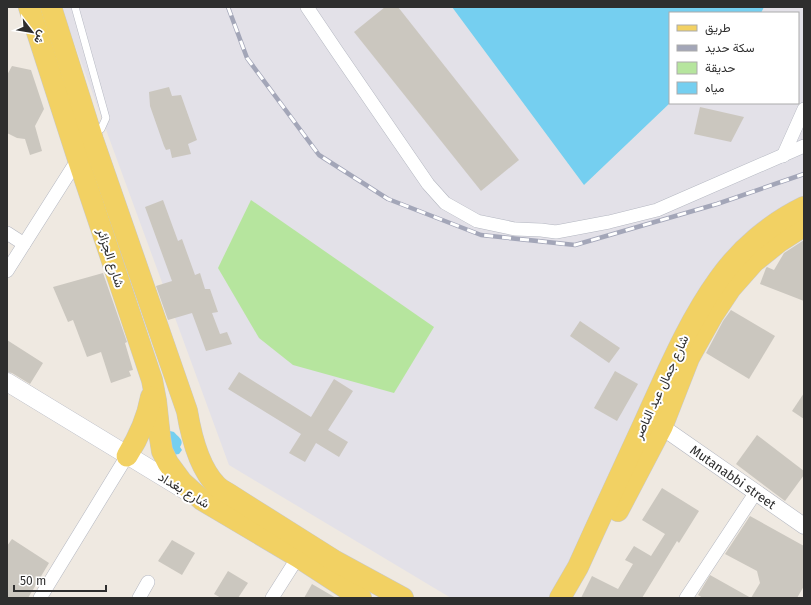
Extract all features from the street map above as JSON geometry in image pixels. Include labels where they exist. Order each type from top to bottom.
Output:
[{"type":"main road","name":"شارع الجزائر","points":[[29,7],[152,380],[162,451],[178,477],[202,500]]},
{"type":"main road","name":"شارع الجزائر","points":[[51,7],[93,138],[187,411],[197,450],[209,475],[218,486]]},
{"type":"main road","points":[[78,158],[93,138]]},
{"type":"main road","name":"شارع جمال عبد الناصر","points":[[560,598],[578,566],[674,358],[698,310],[719,278],[736,258],[755,240],[776,224],[804,207]]},
{"type":"main road","name":"شارع جمال عبد الناصر","points":[[576,598],[662,427],[689,358],[713,315],[731,288],[754,262],[779,242],[804,226]]},
{"type":"main road","points":[[127,456],[135,444],[146,420],[152,380]]},
{"type":"main road","name":"شارع بغداد","points":[[7,382],[127,456],[298,557],[361,598]]},
{"type":"main road","name":"شارع بغداد","points":[[218,486],[335,561],[403,598]]},
{"type":"street","points":[[308,7],[428,184],[445,203],[477,221],[515,229],[556,232],[609,222],[657,210],[804,146]]},
{"type":"street","points":[[783,156],[804,109]]},
{"type":"street","points":[[7,271],[78,158]]},
{"type":"street","points":[[7,233],[24,244]]},
{"type":"street","name":"Mutanabbi street","points":[[662,427],[804,526]]},
{"type":"street","points":[[40,598],[127,456]]},
{"type":"street","points":[[686,598],[756,492]]},
{"type":"street","points":[[272,598],[298,557]]},
{"type":"street","points":[[139,598],[148,582]]},
{"type":"lane","points":[[74,7],[106,118],[101,129],[93,138]]},
{"type":"shaded area","points":[[61,7],[452,7],[584,185],[669,104],[799,104],[799,12],[762,12],[764,7],[804,7],[804,201],[745,248],[558,598],[451,598],[229,465]]},
{"type":"green space","points":[[251,200],[434,327],[394,393],[293,365],[259,338],[218,268]]},
{"type":"water","points":[[452,7],[764,7],[762,12],[669,12],[669,104],[584,185]]},
{"type":"water","points":[[170,431],[174,432],[182,442],[180,447],[182,450],[179,454],[173,455],[164,441]]},
{"type":"building","points":[[385,7],[398,7],[519,160],[481,191],[354,32]]},
{"type":"building","points":[[12,66],[31,70],[44,109],[35,126],[42,151],[30,155],[25,139],[17,138],[7,133],[7,75]]},
{"type":"building","points":[[169,87],[172,96],[181,95],[197,140],[188,144],[191,154],[172,158],[170,149],[166,150],[164,146],[150,106],[149,92]]},
{"type":"building","points":[[700,107],[744,117],[731,142],[694,134]]},
{"type":"building","points":[[163,200],[178,241],[182,239],[195,275],[200,273],[205,289],[210,289],[218,312],[212,313],[220,334],[227,332],[232,344],[206,351],[192,313],[168,320],[156,286],[172,281],[145,207]]},
{"type":"building","points":[[804,240],[804,301],[760,284],[767,267],[774,270],[784,253]]},
{"type":"building","points":[[103,273],[127,342],[125,343],[133,370],[129,371],[131,376],[111,383],[101,352],[87,357],[73,320],[68,322],[53,287]]},
{"type":"building","points":[[731,310],[775,336],[749,379],[706,353],[723,321]]},
{"type":"building","points":[[580,321],[620,348],[609,363],[570,336]]},
{"type":"building","points":[[7,340],[43,363],[30,384],[12,373],[7,372]]},
{"type":"building","points":[[615,371],[638,384],[617,421],[594,408]]},
{"type":"building","points":[[239,372],[311,417],[334,379],[353,391],[328,430],[348,442],[339,457],[316,443],[305,462],[289,453],[301,434],[228,389]]},
{"type":"building","points":[[804,393],[804,419],[792,411]]},
{"type":"building","points":[[757,435],[804,471],[804,475],[785,501],[736,464]]},
{"type":"building","points":[[662,488],[699,511],[679,543],[677,541],[642,598],[581,598],[592,576],[618,589],[633,564],[625,560],[634,546],[651,556],[665,534],[642,520]]},
{"type":"building","points":[[750,516],[804,546],[804,586],[797,598],[751,598],[760,583],[757,571],[725,554]]},
{"type":"building","points":[[12,539],[49,563],[28,598],[7,598],[7,546]]},
{"type":"building","points":[[172,540],[195,553],[182,575],[158,561]]},
{"type":"building","points":[[228,571],[248,583],[238,598],[221,598],[214,594]]},
{"type":"building","points":[[710,575],[751,598],[703,598],[698,595]]},
{"type":"building","points":[[312,584],[336,598],[304,598]]},
{"type":"railway","points":[[228,7],[247,58],[319,155],[388,199],[481,235],[575,245],[717,204],[804,174]]}]
